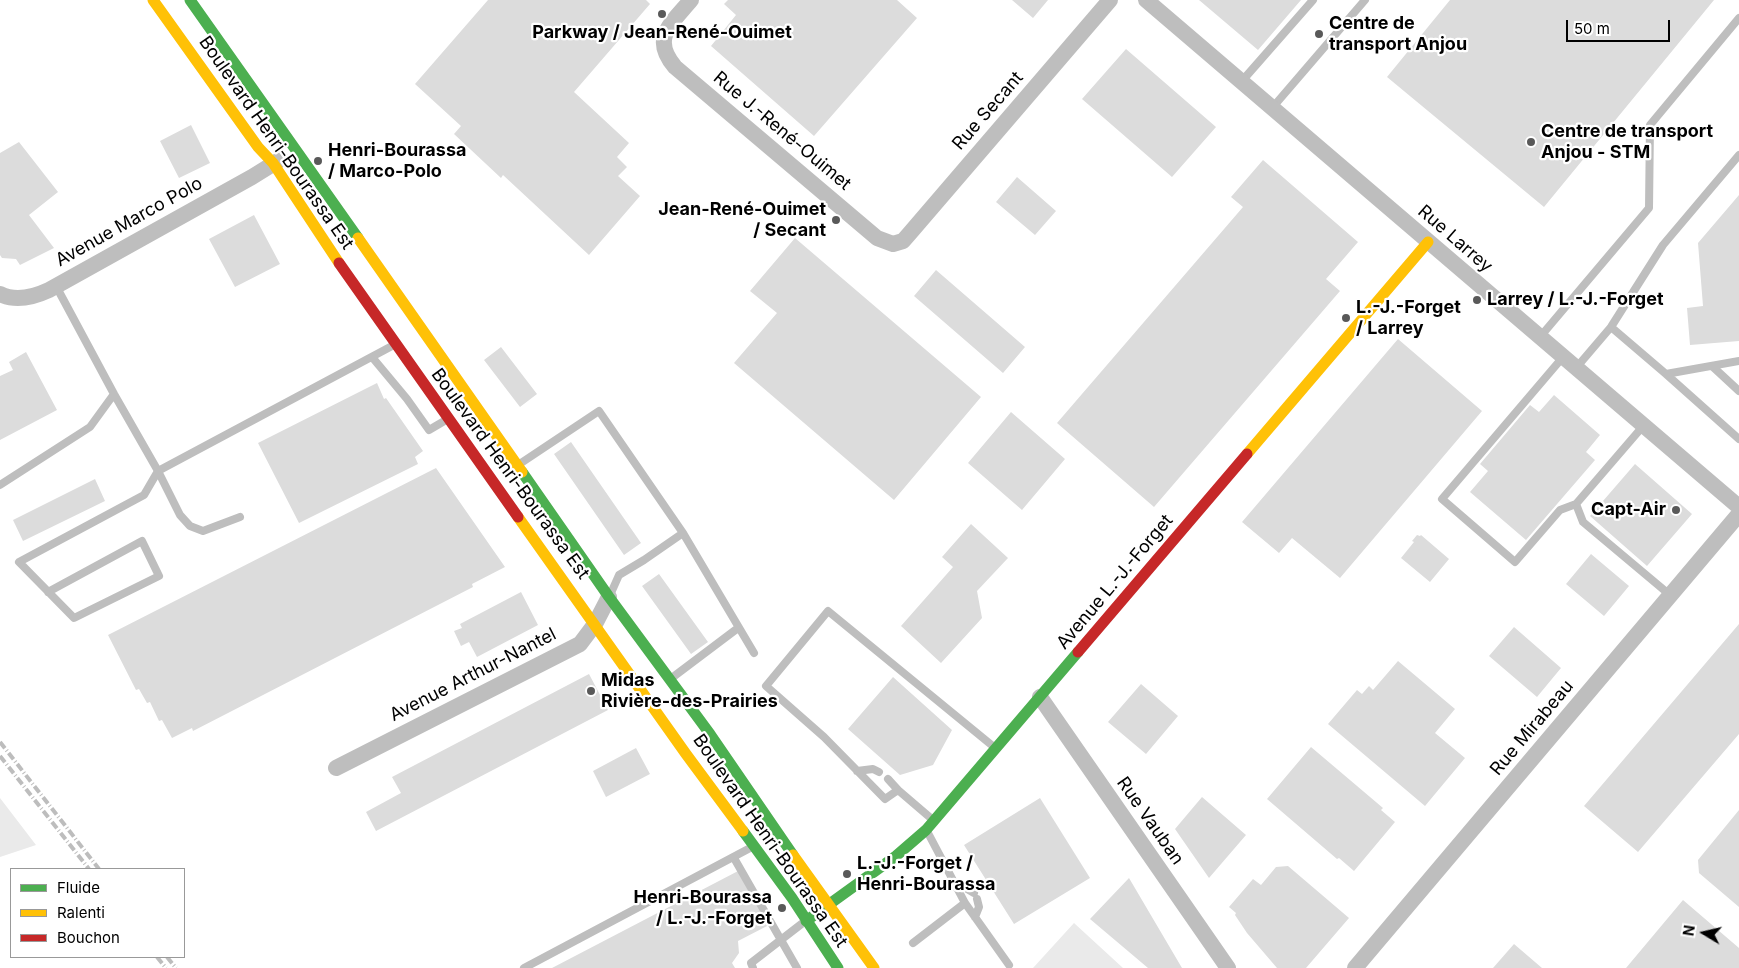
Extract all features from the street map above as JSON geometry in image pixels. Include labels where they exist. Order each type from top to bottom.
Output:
[{"type":"main road","name":"Boulevard Henri-Bourassa Est","points":[[153,0],[258,147],[273,164],[448,419],[686,754],[792,898],[838,968]]},
{"type":"main road","name":"Boulevard Henri-Bourassa Est","points":[[190,0],[609,597],[874,968]]},
{"type":"main road","name":"Avenue L.-J.-Forget","points":[[806,921],[896,856],[930,825],[1428,242]]},
{"type":"street","name":"Rue J.-René-Ouimet","points":[[691,0],[664,34],[663,47],[667,58],[675,67],[876,238],[893,244]]},
{"type":"street","name":"Rue Secant","points":[[893,244],[903,241],[1110,0]]},
{"type":"street","name":"Rue Larrey","points":[[1146,0],[1739,507]]},
{"type":"street","name":"Avenue Marco Polo","points":[[0,294],[19,298],[36,296],[252,177],[295,151]]},
{"type":"street","name":"Rue Mirabeau","points":[[1355,968],[1739,514]]},
{"type":"street","name":"Avenue Arthur-Nantel","points":[[336,768],[580,644],[595,624],[609,597]]},
{"type":"street","name":"Rue Vauban","points":[[1040,697],[1228,968]]},
{"type":"lane","points":[[1242,81],[1313,0]]},
{"type":"lane","points":[[1273,107],[1365,0]]},
{"type":"lane","points":[[1540,337],[1649,208],[1650,125],[1739,18]]},
{"type":"lane","points":[[1576,368],[1611,327],[1663,245],[1739,155]]},
{"type":"lane","points":[[56,286],[180,514],[190,526],[203,531],[240,517]]},
{"type":"lane","points":[[1611,327],[1739,439]]},
{"type":"lane","points":[[48,592],[142,541],[159,576],[74,618],[48,592],[19,562],[144,495],[158,471],[396,344]]},
{"type":"lane","points":[[372,357],[407,399],[429,430],[448,419]]},
{"type":"lane","points":[[1563,357],[1442,499],[1515,562],[1560,510],[1576,504],[1644,425]]},
{"type":"lane","points":[[1666,374],[1739,361]]},
{"type":"lane","points":[[1712,366],[1739,391]]},
{"type":"lane","points":[[0,485],[90,427],[114,394]]},
{"type":"lane","points":[[518,466],[599,411],[683,533],[754,653]]},
{"type":"lane","points":[[1576,504],[1583,522],[1670,595]]},
{"type":"lane","points":[[609,597],[619,574],[644,560],[683,533]]},
{"type":"lane","points":[[898,790],[885,799],[824,737],[766,686],[828,611],[996,748]]},
{"type":"lane","points":[[670,680],[738,628]]},
{"type":"lane","points":[[857,771],[873,769],[879,772]]},
{"type":"lane","points":[[888,779],[930,825],[956,887],[965,903],[1009,965]]},
{"type":"lane","points":[[524,968],[734,858],[753,846]]},
{"type":"lane","points":[[734,858],[797,968]]},
{"type":"lane","points":[[956,887],[964,887],[976,896],[978,907],[975,917]]},
{"type":"lane","points":[[913,942],[965,903]]},
{"type":"lane","points":[[753,968],[751,963],[806,921]]},
{"type":"shaded area","points":[[0,798],[36,845],[0,857]]},
{"type":"shaded area","points":[[1074,923],[1123,968],[1033,968]]},
{"type":"building","points":[[488,0],[646,0],[650,4],[574,92],[629,143],[617,157],[627,167],[618,176],[640,196],[589,255],[503,175],[501,178],[454,134],[461,126],[415,84]]},
{"type":"building","points":[[728,0],[897,0],[917,18],[814,136],[711,46],[736,15],[724,4]]},
{"type":"building","points":[[1012,0],[1048,0],[1033,18]]},
{"type":"building","points":[[1199,0],[1301,0],[1258,50]]},
{"type":"building","name":"Centre de transport Anjou - STM","points":[[1450,0],[1714,0],[1544,207],[1387,77]]},
{"type":"building","points":[[1126,49],[1216,127],[1172,177],[1082,99]]},
{"type":"building","points":[[191,125],[210,163],[179,178],[160,141]]},
{"type":"building","points":[[19,142],[58,192],[29,215],[54,248],[20,265],[16,259],[2,258],[0,255],[0,153]]},
{"type":"building","points":[[1263,160],[1358,242],[1326,279],[1340,291],[1154,507],[1057,423],[1243,207],[1231,197]]},
{"type":"building","points":[[1017,177],[1056,211],[1035,235],[996,202]]},
{"type":"building","points":[[1739,195],[1739,341],[1690,345],[1687,308],[1703,306],[1698,243]]},
{"type":"building","points":[[254,215],[280,264],[235,287],[209,239]]},
{"type":"building","points":[[795,238],[981,397],[894,500],[734,363],[777,313],[750,291]]},
{"type":"building","points":[[936,270],[1025,347],[1003,373],[914,296]]},
{"type":"building","points":[[1398,339],[1482,411],[1340,578],[1292,538],[1279,553],[1242,522]]},
{"type":"building","points":[[501,347],[537,394],[520,407],[484,360]]},
{"type":"building","points":[[26,352],[57,410],[0,440],[0,376],[13,370],[9,362]]},
{"type":"building","points":[[377,383],[384,399],[386,398],[423,451],[415,457],[418,464],[299,523],[258,443]]},
{"type":"building","points":[[1554,395],[1600,435],[1586,452],[1595,460],[1526,540],[1470,492],[1488,471],[1480,464],[1530,405],[1539,412]]},
{"type":"building","points":[[1011,412],[1065,459],[1022,510],[968,463]]},
{"type":"building","points":[[571,442],[641,543],[624,555],[554,454]]},
{"type":"building","points":[[1635,464],[1692,514],[1647,566],[1590,516]]},
{"type":"building","points":[[436,468],[505,567],[472,584],[473,587],[193,731],[192,728],[172,738],[162,720],[159,721],[150,702],[147,703],[139,689],[136,690],[108,635]]},
{"type":"building","points":[[95,479],[105,501],[23,541],[13,520]]},
{"type":"building","points":[[971,524],[1008,558],[977,591],[982,618],[941,663],[901,626],[953,567],[942,557]]},
{"type":"building","points":[[1417,535],[1421,535],[1449,559],[1430,582],[1401,558],[1414,542],[1412,541]]},
{"type":"building","points":[[1591,554],[1629,586],[1604,616],[1566,584]]},
{"type":"building","points":[[659,574],[708,642],[691,654],[642,586]]},
{"type":"building","points":[[521,592],[538,625],[477,657],[469,642],[461,646],[454,631],[462,628],[460,624]]},
{"type":"building","points":[[1739,624],[1739,734],[1638,852],[1584,806]]},
{"type":"building","points":[[1514,627],[1561,668],[1537,697],[1489,656]]},
{"type":"building","points":[[1398,661],[1455,709],[1435,733],[1465,758],[1425,806],[1328,724],[1357,690],[1362,694],[1369,686],[1373,690]]},
{"type":"building","points":[[589,674],[608,710],[376,831],[366,812],[401,793],[392,777]]},
{"type":"building","points":[[893,677],[952,730],[933,765],[900,775],[848,729]]},
{"type":"building","points":[[1141,684],[1178,716],[1146,754],[1108,722]]},
{"type":"building","points":[[1311,747],[1383,808],[1381,810],[1395,822],[1354,871],[1339,858],[1337,859],[1267,799]]},
{"type":"building","points":[[636,748],[650,774],[606,797],[593,771]]},
{"type":"building","points":[[1202,797],[1246,835],[1209,878],[1175,829]]},
{"type":"building","points":[[1040,798],[1090,878],[1014,924],[964,845]]},
{"type":"building","points":[[1739,810],[1739,907],[1699,873],[1698,860]]},
{"type":"building","points":[[1288,866],[1349,918],[1306,968],[1277,968],[1247,933],[1235,915],[1236,913],[1229,907],[1253,879],[1261,885],[1276,867]]},
{"type":"building","points":[[740,870],[769,925],[738,941],[739,953],[732,963],[735,968],[552,968]]},
{"type":"building","points":[[1129,878],[1182,968],[1148,968],[1090,919]]},
{"type":"building","points":[[1683,900],[1739,948],[1739,968],[1626,968]]},
{"type":"building","points":[[1514,944],[1542,968],[1493,968]]},
{"type":"railway","points":[[0,742],[98,868]]},
{"type":"railway","points":[[0,756],[88,868]]},
{"type":"railway","points":[[158,958],[166,968]]},
{"type":"railway","points":[[168,958],[176,968]]},
{"type":"traffic: fast","points":[[190,0],[358,238]]},
{"type":"traffic: fast","points":[[522,472],[609,597],[710,734],[793,855]]},
{"type":"traffic: fast","points":[[806,921],[896,856],[926,830],[1078,652]]},
{"type":"traffic: fast","points":[[743,831],[792,898],[838,968]]},
{"type":"traffic: slow","points":[[153,0],[258,147],[273,163],[339,263]]},
{"type":"traffic: slow","points":[[358,238],[522,472]]},
{"type":"traffic: slow","points":[[1247,454],[1428,242]]},
{"type":"traffic: slow","points":[[518,517],[743,831]]},
{"type":"traffic: slow","points":[[793,855],[874,968]]},
{"type":"traffic: jam","points":[[339,263],[518,517]]},
{"type":"traffic: jam","points":[[1078,652],[1247,454]]},
{"type":"place","name":"Parkway / Jean-René-Ouimet","points":[[662,14]]},
{"type":"place","name":"Centre de transport Anjou","points":[[1319,34]]},
{"type":"place","name":"Centre de transport Anjou - STM","points":[[1531,142]]},
{"type":"place","name":"Henri-Bourassa / Marco-Polo","points":[[318,161]]},
{"type":"place","name":"Jean-René-Ouimet / Secant","points":[[836,220]]},
{"type":"place","name":"Larrey / L.-J.-Forget","points":[[1477,300]]},
{"type":"place","name":"L.-J.-Forget / Larrey","points":[[1346,318]]},
{"type":"place","name":"Capt-Air","points":[[1676,510]]},
{"type":"place","name":"Midas Rivière-des-Prairies","points":[[591,691]]},
{"type":"place","name":"L.-J.-Forget / Henri-Bourassa","points":[[847,874]]},
{"type":"place","name":"Henri-Bourassa / L.-J.-Forget","points":[[782,908]]}]
